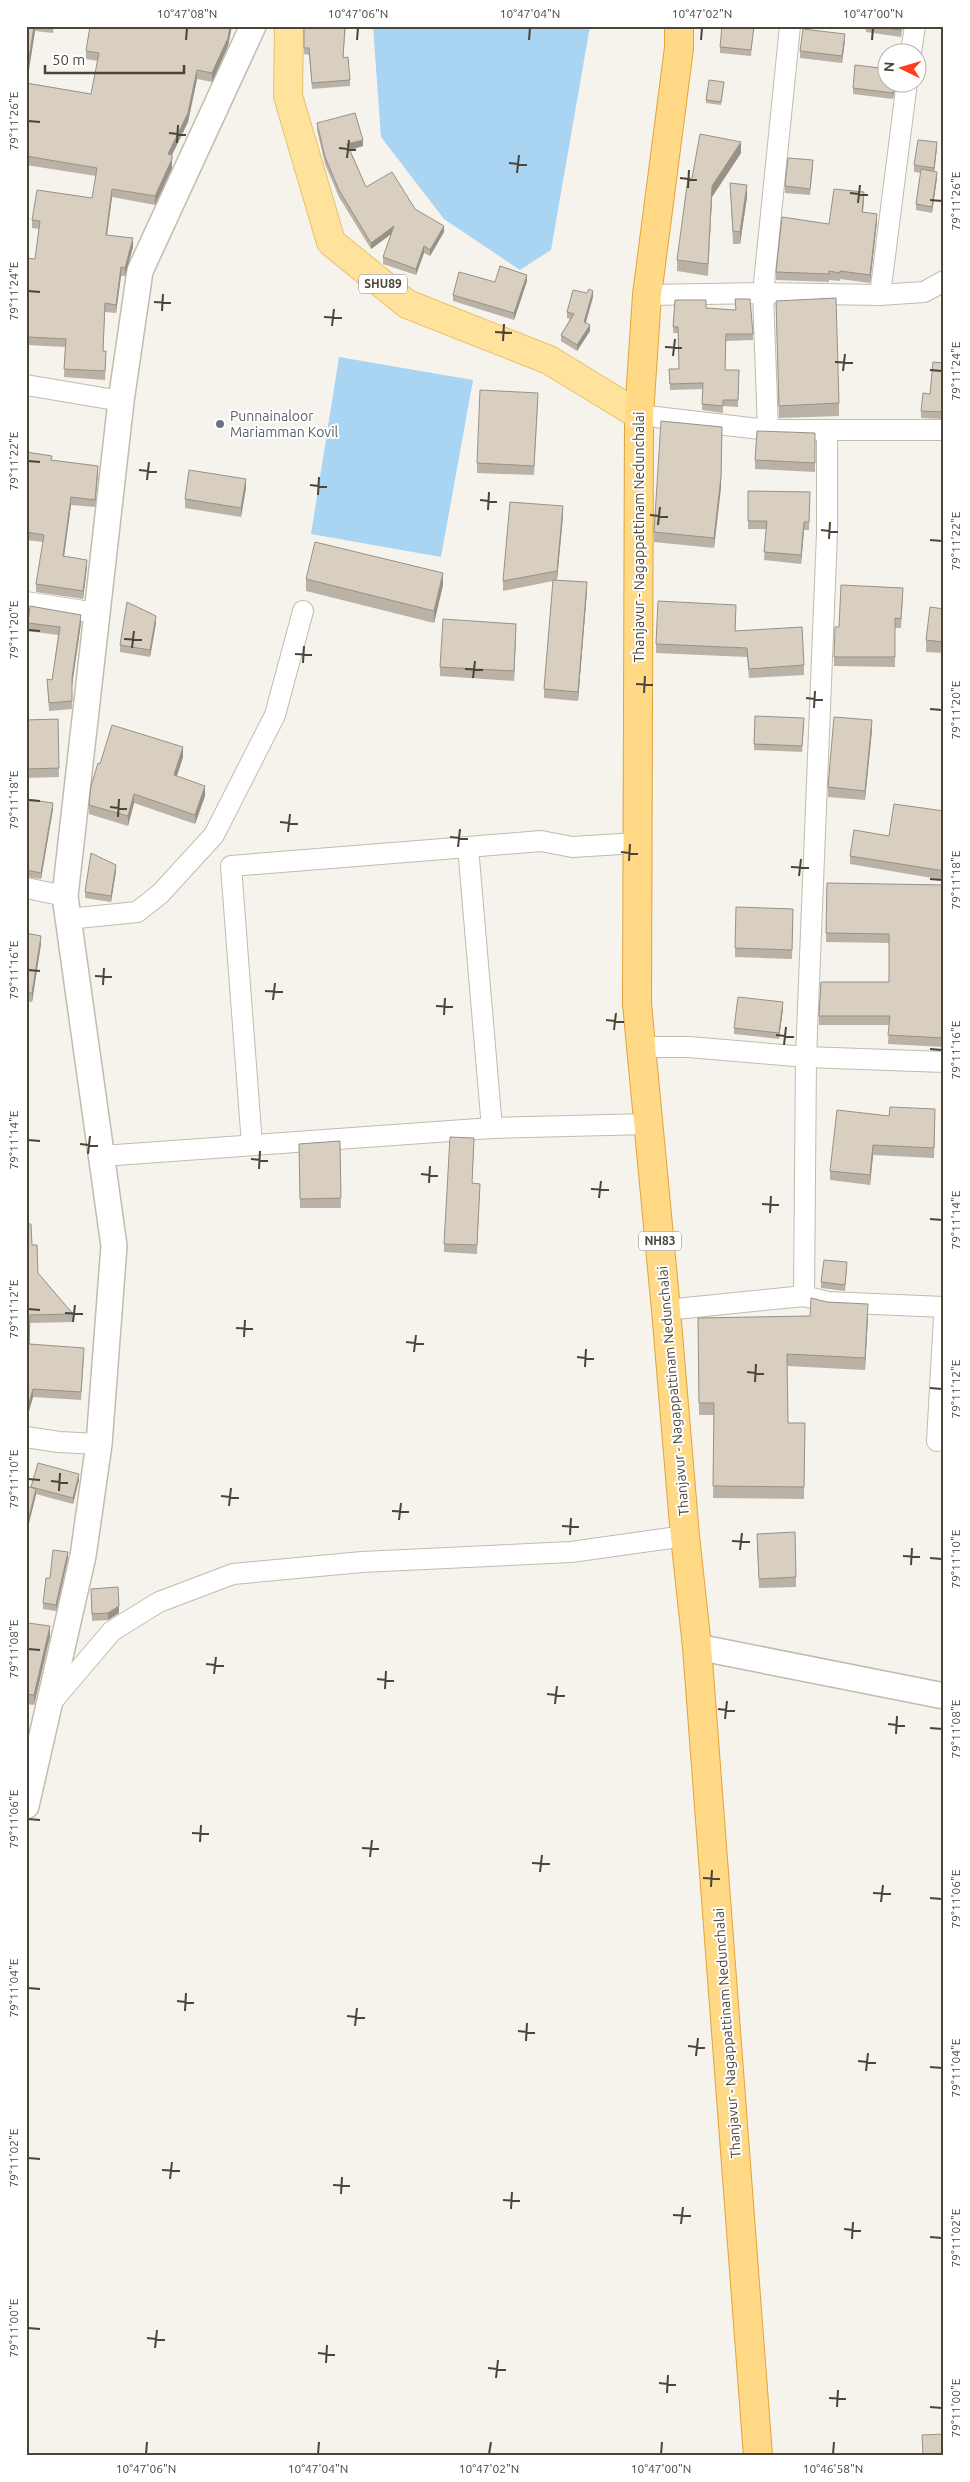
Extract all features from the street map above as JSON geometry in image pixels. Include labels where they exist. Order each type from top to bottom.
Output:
[{"type":"highway","name":"Thanjavur - Nagappattinam Nedunchalai","points":[[679,26],[679,48],[647,295],[639,415],[637,1004],[685,1536],[697,1647],[758,2456]]},
{"type":"main road","name":"SHU89","points":[[289,26],[288,96],[331,242],[407,304],[549,360],[639,415]]},
{"type":"street","points":[[26,1806],[82,1556],[99,1444],[114,1246],[67,907],[96,613],[121,401],[140,271],[253,26]]},
{"type":"street","points":[[768,430],[763,293],[790,26]]},
{"type":"street","points":[[913,42],[915,26]]},
{"type":"street","points":[[880,295],[907,92]]},
{"type":"street","points":[[647,295],[763,293],[880,295],[924,292],[944,281]]},
{"type":"street","points":[[26,385],[121,401]]},
{"type":"street","points":[[639,415],[768,430],[944,430]]},
{"type":"street","points":[[804,1296],[806,1056],[827,533],[828,430]]},
{"type":"street","points":[[26,602],[96,613]]},
{"type":"street","points":[[26,888],[67,907],[137,912],[160,894],[214,835],[275,716],[303,611]]},
{"type":"street","points":[[252,1145],[231,866],[541,841],[572,847],[637,843]]},
{"type":"street","points":[[468,847],[492,1128]]},
{"type":"street","points":[[641,1047],[944,1062]]},
{"type":"street","points":[[102,1156],[492,1128],[648,1124]]},
{"type":"street","points":[[666,1310],[804,1296],[828,1302],[944,1307]]},
{"type":"street","points":[[938,1441],[944,1317]]},
{"type":"street","points":[[26,1437],[59,1442],[99,1444]]},
{"type":"street","points":[[50,1704],[112,1631],[159,1602],[233,1574],[362,1562],[571,1552],[685,1536]]},
{"type":"street","points":[[697,1647],[944,1696]]},
{"type":"water","points":[[373,26],[590,26],[551,250],[520,270],[444,219],[381,137]]},
{"type":"water","points":[[339,357],[473,380],[441,557],[311,534]]},
{"type":"building","points":[[26,26],[34,26],[26,78]]},
{"type":"building","points":[[90,26],[230,26],[228,38],[212,73],[197,70],[188,113],[168,154],[172,155],[172,159],[155,196],[112,189],[106,235],[133,238],[125,268],[121,267],[116,305],[105,303],[103,351],[106,351],[105,371],[64,369],[66,339],[28,337],[26,360],[26,258],[35,259],[40,221],[32,220],[37,190],[92,198],[97,168],[26,156],[26,83],[91,94],[99,53],[86,51]]},
{"type":"building","points":[[304,26],[345,26],[343,58],[348,57],[350,80],[312,83],[309,48],[304,48]]},
{"type":"building","points":[[722,26],[754,26],[751,50],[720,47]]},
{"type":"building","points":[[868,26],[902,26],[901,30]]},
{"type":"building","points":[[803,29],[845,34],[842,56],[800,51]]},
{"type":"building","points":[[855,65],[878,68],[878,91],[853,88]]},
{"type":"building","points":[[709,80],[724,82],[721,102],[706,100]]},
{"type":"building","points":[[355,113],[363,140],[347,144],[366,187],[392,172],[415,209],[444,226],[430,250],[424,246],[416,269],[383,257],[394,226],[371,243],[339,190],[325,157],[317,123]]},
{"type":"building","points":[[700,134],[741,142],[712,186],[708,264],[677,260],[688,178],[692,178]]},
{"type":"building","points":[[918,140],[937,142],[934,168],[914,165]]},
{"type":"building","points":[[788,158],[813,160],[810,189],[785,186]]},
{"type":"building","points":[[921,169],[937,172],[932,207],[916,204]]},
{"type":"building","points":[[730,183],[747,185],[740,232],[733,231]]},
{"type":"building","points":[[834,189],[864,192],[862,212],[877,214],[870,275],[840,271],[840,273],[829,271],[829,274],[776,272],[782,217],[829,224]]},
{"type":"building","points":[[500,266],[527,275],[514,313],[453,295],[459,272],[495,282]]},
{"type":"building","points":[[589,289],[593,291],[584,322],[590,325],[577,345],[561,335],[574,314],[567,312],[573,290],[587,293]]},
{"type":"building","points":[[836,298],[839,403],[779,406],[776,301]]},
{"type":"building","points":[[735,299],[750,299],[753,334],[726,334],[725,370],[739,370],[738,400],[723,400],[723,406],[702,404],[703,383],[670,384],[669,369],[679,369],[678,327],[673,327],[675,300],[706,300],[706,308],[736,310]]},
{"type":"building","points":[[933,362],[944,363],[944,412],[921,411],[923,393],[930,394]]},
{"type":"building","points":[[480,390],[538,393],[534,466],[477,463]]},
{"type":"building","points":[[661,421],[722,427],[721,477],[714,538],[654,532]]},
{"type":"building","points":[[757,431],[815,433],[815,463],[755,460]]},
{"type":"building","points":[[26,452],[52,456],[51,460],[98,466],[95,500],[71,497],[63,556],[87,560],[83,591],[36,584],[44,535],[26,532]]},
{"type":"building","points":[[189,470],[246,479],[241,508],[185,499]]},
{"type":"building","points":[[748,491],[810,492],[809,522],[804,522],[801,555],[764,552],[767,521],[748,521]]},
{"type":"building","points":[[510,502],[563,506],[557,571],[503,581]]},
{"type":"building","points":[[315,542],[443,573],[434,611],[306,579]]},
{"type":"building","points":[[553,580],[587,582],[578,692],[544,689]]},
{"type":"building","points":[[841,585],[903,588],[901,619],[895,618],[895,657],[834,657],[835,627],[839,627]]},
{"type":"building","points":[[658,601],[736,605],[735,631],[802,627],[804,665],[749,669],[747,648],[656,644]]},
{"type":"building","points":[[127,602],[156,616],[150,650],[120,645]]},
{"type":"building","points":[[30,606],[81,615],[72,678],[72,701],[49,703],[47,679],[52,680],[60,627],[28,623]]},
{"type":"building","points":[[930,607],[944,609],[944,642],[926,640]]},
{"type":"building","points":[[443,619],[516,624],[514,671],[440,667]]},
{"type":"building","points":[[755,716],[804,718],[802,746],[754,744]]},
{"type":"building","points":[[834,717],[872,720],[865,791],[828,787]]},
{"type":"building","points":[[58,719],[59,768],[26,769],[26,720]]},
{"type":"building","points":[[112,725],[183,747],[174,775],[205,786],[195,815],[134,794],[128,816],[89,805],[91,786]]},
{"type":"building","points":[[26,799],[53,803],[41,873],[26,870]]},
{"type":"building","points":[[894,804],[944,811],[944,871],[850,856],[854,830],[889,836]]},
{"type":"building","points":[[91,853],[116,865],[111,896],[85,892]]},
{"type":"building","points":[[827,883],[944,885],[944,1038],[888,1035],[890,1016],[819,1016],[821,982],[889,982],[889,934],[826,933]]},
{"type":"building","points":[[736,907],[793,909],[792,950],[735,948]]},
{"type":"building","points":[[26,933],[41,936],[32,993],[26,993]]},
{"type":"building","points":[[738,997],[783,1002],[779,1033],[734,1028]]},
{"type":"building","points":[[890,1107],[935,1109],[934,1148],[873,1145],[870,1175],[830,1171],[837,1110],[889,1116]]},
{"type":"building","points":[[450,1137],[474,1138],[472,1183],[480,1184],[477,1245],[444,1244]]},
{"type":"building","points":[[340,1141],[341,1198],[300,1199],[299,1144]]},
{"type":"building","points":[[26,1224],[31,1224],[32,1245],[37,1245],[38,1273],[73,1314],[30,1315],[29,1344],[84,1348],[81,1392],[33,1389],[27,1410],[26,1410]]},
{"type":"building","points":[[824,1260],[847,1262],[845,1285],[821,1282]]},
{"type":"building","points":[[811,1298],[827,1302],[868,1304],[865,1358],[787,1354],[788,1423],[805,1423],[804,1487],[713,1486],[714,1403],[699,1403],[698,1318],[810,1316]]},
{"type":"building","points":[[38,1463],[79,1474],[73,1498],[31,1487]]},
{"type":"building","points":[[26,1486],[36,1489],[28,1521],[26,1520]]},
{"type":"building","points":[[795,1532],[796,1577],[759,1579],[757,1534]]},
{"type":"building","points":[[53,1550],[68,1552],[56,1605],[43,1603],[46,1578],[50,1578]]},
{"type":"building","points":[[118,1587],[119,1606],[108,1613],[92,1614],[91,1589]]},
{"type":"building","points":[[28,1623],[50,1626],[34,1695],[26,1694],[26,1633]]},
{"type":"building","points":[[944,2434],[944,2456],[923,2456],[922,2435]]},
{"type":"place","name":"Punnainaloor Mariamman Kovil","points":[[220,424]]}]
